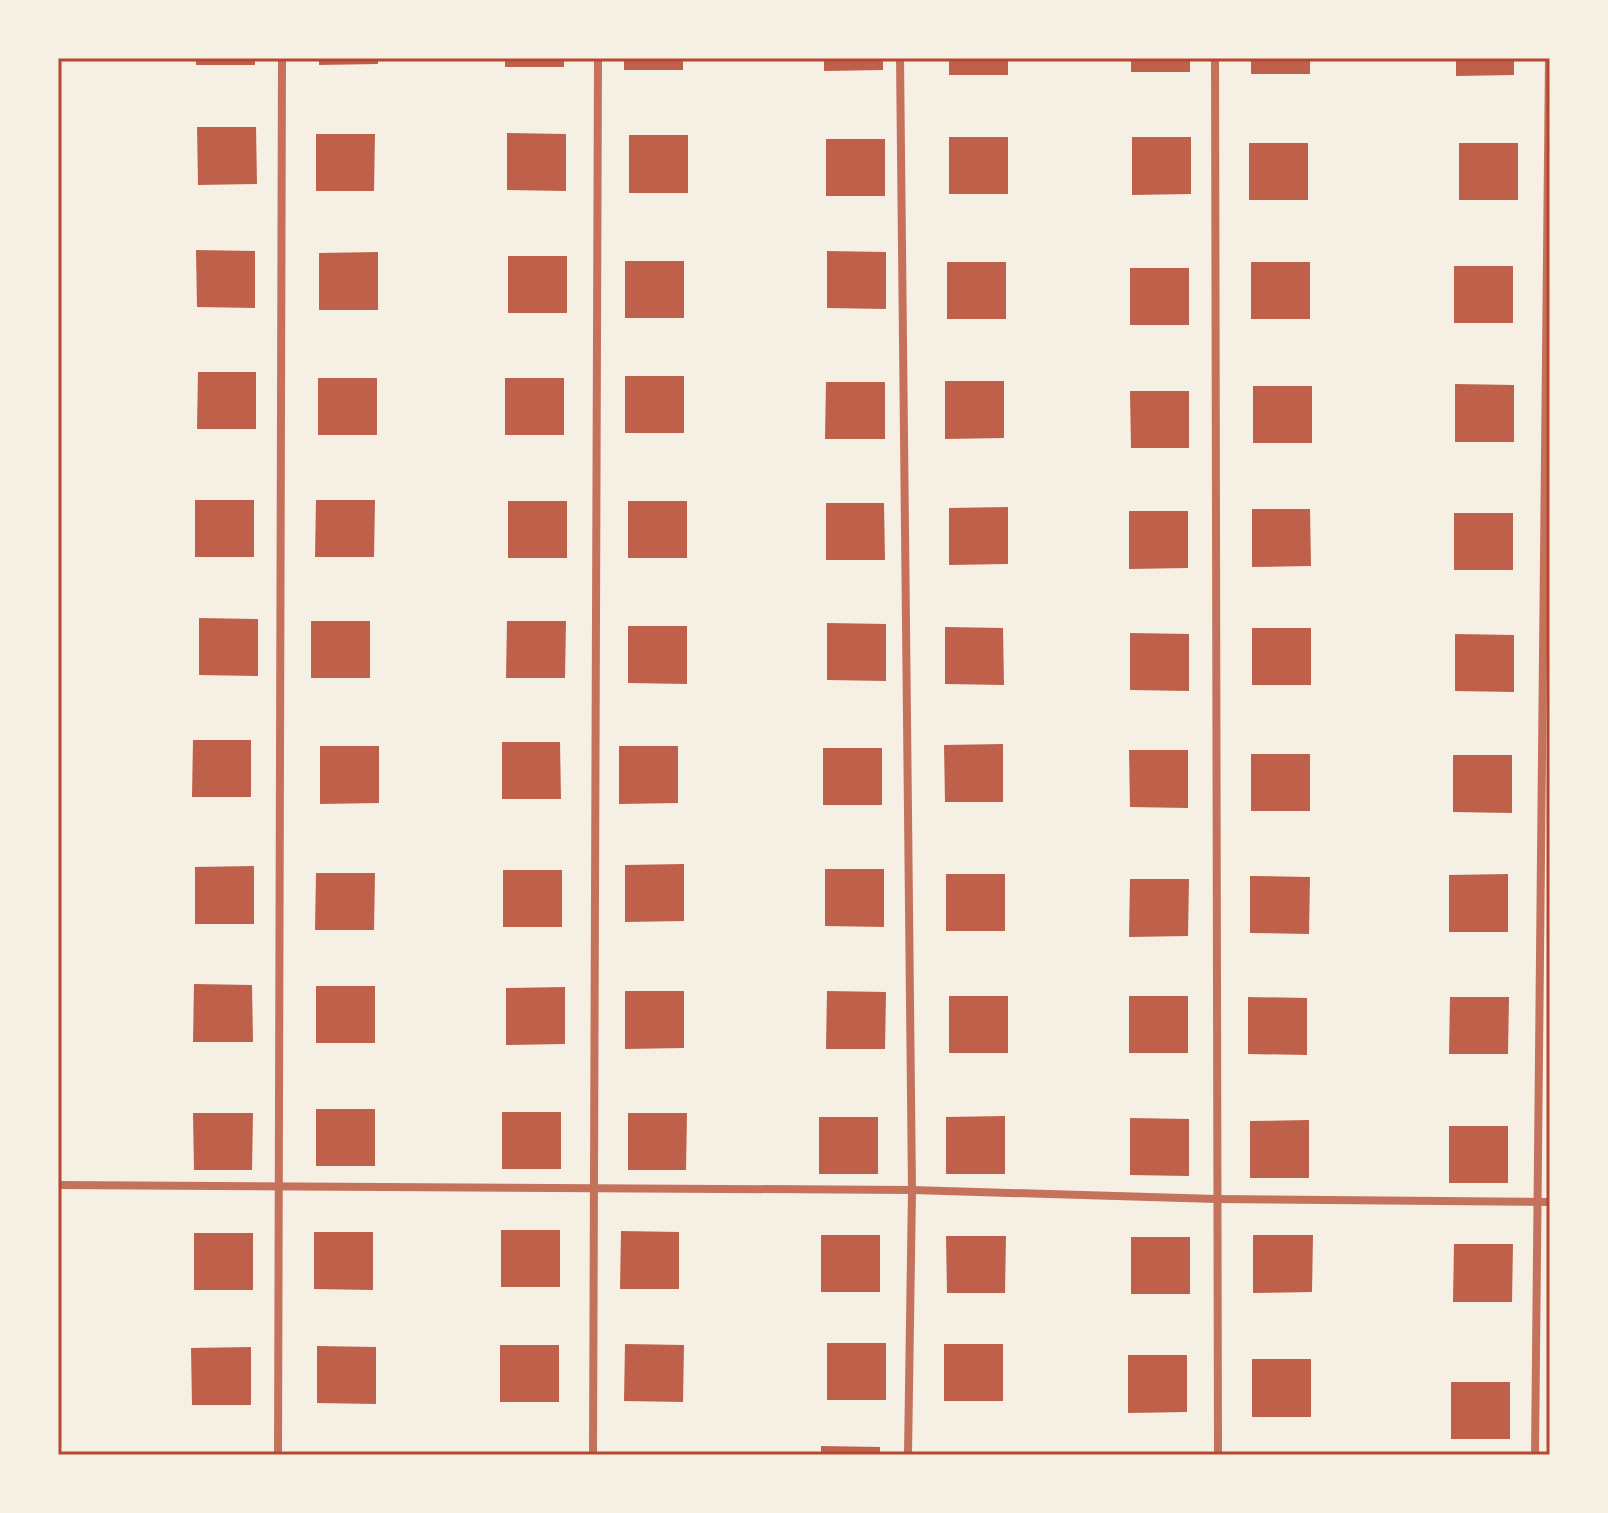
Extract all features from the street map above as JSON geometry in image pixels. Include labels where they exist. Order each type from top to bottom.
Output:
[{"type":"street","points":[[278,1455],[282,58]]},
{"type":"street","points":[[593,1455],[598,58]]},
{"type":"street","points":[[900,58],[912,1190],[908,1455]]},
{"type":"street","points":[[1215,58],[1218,1455]]},
{"type":"street","points":[[1535,1455],[1549,58]]},
{"type":"street","points":[[58,1185],[912,1190],[1216,1199],[1550,1202]]},
{"type":"building","points":[[196,58],[255,58],[255,65],[196,65]]},
{"type":"building","points":[[319,58],[378,58],[378,64],[319,65]]},
{"type":"building","points":[[505,58],[564,58],[564,67],[505,67]]},
{"type":"building","points":[[624,58],[683,58],[683,70],[624,70]]},
{"type":"building","points":[[824,58],[883,58],[883,70],[824,71]]},
{"type":"building","points":[[949,58],[1008,58],[1008,75],[949,75]]},
{"type":"building","points":[[1131,58],[1190,58],[1190,72],[1131,72]]},
{"type":"building","points":[[1251,58],[1310,58],[1310,74],[1251,74]]},
{"type":"building","points":[[1456,58],[1514,58],[1514,75],[1456,76]]},
{"type":"building","points":[[197,127],[256,127],[257,184],[198,185]]},
{"type":"building","points":[[507,133],[566,134],[566,191],[507,190]]},
{"type":"building","points":[[316,134],[375,134],[374,191],[316,191]]},
{"type":"building","points":[[629,135],[688,135],[688,193],[629,193]]},
{"type":"building","points":[[949,137],[1008,137],[1008,194],[949,194]]},
{"type":"building","points":[[1132,137],[1191,137],[1191,194],[1132,195]]},
{"type":"building","points":[[826,139],[885,139],[885,196],[826,196]]},
{"type":"building","points":[[1249,143],[1308,143],[1308,200],[1249,200]]},
{"type":"building","points":[[1459,143],[1518,143],[1518,200],[1459,200]]},
{"type":"building","points":[[196,250],[255,251],[255,308],[197,307]]},
{"type":"building","points":[[827,251],[886,252],[886,309],[827,308]]},
{"type":"building","points":[[378,252],[378,310],[319,310],[319,253]]},
{"type":"building","points":[[508,256],[567,256],[567,313],[508,313]]},
{"type":"building","points":[[625,261],[684,261],[684,318],[625,318]]},
{"type":"building","points":[[947,262],[1006,262],[1006,319],[947,319]]},
{"type":"building","points":[[1251,262],[1310,262],[1310,319],[1251,319]]},
{"type":"building","points":[[1454,266],[1513,266],[1513,323],[1454,323]]},
{"type":"building","points":[[1130,268],[1189,268],[1189,325],[1130,325]]},
{"type":"building","points":[[198,372],[256,372],[256,429],[197,429]]},
{"type":"building","points":[[625,376],[684,376],[684,433],[625,433]]},
{"type":"building","points":[[318,378],[377,378],[377,435],[318,435]]},
{"type":"building","points":[[505,378],[564,378],[564,435],[505,435]]},
{"type":"building","points":[[945,381],[1004,381],[1004,438],[945,439]]},
{"type":"building","points":[[826,382],[885,382],[885,439],[825,439]]},
{"type":"building","points":[[1455,384],[1514,385],[1514,442],[1455,442]]},
{"type":"building","points":[[1253,386],[1312,386],[1312,443],[1253,443]]},
{"type":"building","points":[[1130,391],[1189,391],[1189,448],[1131,448]]},
{"type":"building","points":[[195,500],[254,500],[254,557],[195,557]]},
{"type":"building","points":[[316,500],[375,500],[374,557],[315,557]]},
{"type":"building","points":[[508,501],[567,501],[567,558],[508,558]]},
{"type":"building","points":[[628,501],[687,501],[687,558],[628,558]]},
{"type":"building","points":[[826,503],[884,503],[885,560],[826,560]]},
{"type":"building","points":[[1008,507],[1008,564],[949,565],[949,508]]},
{"type":"building","points":[[1252,509],[1310,509],[1311,566],[1252,567]]},
{"type":"building","points":[[1129,511],[1188,511],[1188,568],[1129,569]]},
{"type":"building","points":[[1454,513],[1513,513],[1513,570],[1454,570]]},
{"type":"building","points":[[199,618],[258,619],[258,676],[199,675]]},
{"type":"building","points":[[311,621],[370,621],[370,678],[311,678]]},
{"type":"building","points":[[507,621],[566,621],[565,678],[506,678]]},
{"type":"building","points":[[827,623],[886,624],[886,681],[827,680]]},
{"type":"building","points":[[628,626],[687,626],[687,684],[628,683]]},
{"type":"building","points":[[945,627],[1003,628],[1004,685],[945,684]]},
{"type":"building","points":[[1252,628],[1311,628],[1311,685],[1252,685]]},
{"type":"building","points":[[1130,633],[1189,634],[1189,691],[1130,690]]},
{"type":"building","points":[[1455,634],[1514,635],[1514,692],[1455,691]]},
{"type":"building","points":[[193,740],[251,740],[251,797],[192,797]]},
{"type":"building","points":[[502,742],[560,742],[561,799],[502,799]]},
{"type":"building","points":[[1003,744],[1003,802],[945,802],[944,745]]},
{"type":"building","points":[[320,746],[379,746],[379,803],[320,804]]},
{"type":"building","points":[[619,746],[678,746],[678,803],[619,804]]},
{"type":"building","points":[[823,748],[882,748],[882,805],[823,805]]},
{"type":"building","points":[[1129,750],[1188,750],[1188,808],[1130,807]]},
{"type":"building","points":[[1251,754],[1310,754],[1310,811],[1251,811]]},
{"type":"building","points":[[1453,755],[1512,755],[1512,813],[1453,812]]},
{"type":"building","points":[[684,864],[684,921],[625,922],[625,865]]},
{"type":"building","points":[[254,866],[254,924],[195,924],[195,867]]},
{"type":"building","points":[[825,869],[884,869],[884,927],[825,926]]},
{"type":"building","points":[[503,870],[562,870],[562,927],[503,927]]},
{"type":"building","points":[[316,873],[375,873],[374,930],[315,930]]},
{"type":"building","points":[[946,874],[1005,874],[1005,931],[946,931]]},
{"type":"building","points":[[1508,874],[1508,932],[1449,932],[1449,875]]},
{"type":"building","points":[[1250,876],[1310,877],[1309,934],[1250,933]]},
{"type":"building","points":[[1130,879],[1189,879],[1188,936],[1129,937]]},
{"type":"building","points":[[194,984],[252,985],[253,1042],[193,1042]]},
{"type":"building","points":[[316,986],[375,986],[375,1043],[316,1043]]},
{"type":"building","points":[[565,987],[565,1044],[506,1045],[506,988]]},
{"type":"building","points":[[625,991],[684,991],[684,1048],[625,1049]]},
{"type":"building","points":[[827,991],[886,992],[885,1049],[826,1049]]},
{"type":"building","points":[[949,996],[1008,996],[1008,1053],[949,1053]]},
{"type":"building","points":[[1129,996],[1188,996],[1188,1053],[1129,1053]]},
{"type":"building","points":[[1248,997],[1307,998],[1307,1055],[1248,1054]]},
{"type":"building","points":[[1450,997],[1509,997],[1508,1054],[1449,1054]]},
{"type":"building","points":[[316,1109],[375,1109],[375,1166],[316,1166]]},
{"type":"building","points":[[502,1112],[561,1112],[561,1169],[502,1169]]},
{"type":"building","points":[[193,1113],[253,1113],[252,1170],[194,1170]]},
{"type":"building","points":[[628,1113],[687,1113],[686,1170],[628,1170]]},
{"type":"building","points":[[1005,1116],[1005,1174],[946,1174],[946,1117]]},
{"type":"building","points":[[819,1117],[878,1117],[878,1174],[819,1174]]},
{"type":"building","points":[[1130,1118],[1189,1119],[1189,1176],[1130,1175]]},
{"type":"building","points":[[1309,1120],[1309,1178],[1250,1178],[1250,1121]]},
{"type":"building","points":[[1449,1126],[1508,1126],[1508,1183],[1449,1183]]},
{"type":"building","points":[[501,1230],[560,1230],[560,1287],[501,1287]]},
{"type":"building","points":[[621,1231],[679,1232],[679,1289],[620,1289]]},
{"type":"building","points":[[314,1232],[373,1232],[373,1290],[314,1289]]},
{"type":"building","points":[[194,1233],[253,1233],[253,1290],[194,1290]]},
{"type":"building","points":[[821,1235],[880,1235],[880,1292],[821,1292]]},
{"type":"building","points":[[1253,1235],[1313,1235],[1312,1292],[1253,1293]]},
{"type":"building","points":[[946,1236],[1006,1236],[1005,1293],[947,1293]]},
{"type":"building","points":[[1131,1237],[1190,1237],[1190,1294],[1131,1294]]},
{"type":"building","points":[[1454,1244],[1513,1244],[1512,1302],[1453,1302]]},
{"type":"building","points":[[827,1343],[886,1343],[886,1400],[827,1400]]},
{"type":"building","points":[[625,1344],[684,1345],[683,1402],[624,1401]]},
{"type":"building","points":[[944,1344],[1003,1344],[1003,1401],[944,1401]]},
{"type":"building","points":[[500,1345],[559,1345],[559,1402],[500,1402]]},
{"type":"building","points":[[317,1346],[376,1347],[376,1404],[317,1403]]},
{"type":"building","points":[[251,1347],[251,1405],[192,1405],[191,1348]]},
{"type":"building","points":[[1128,1355],[1187,1355],[1187,1412],[1128,1413]]},
{"type":"building","points":[[1252,1359],[1311,1359],[1311,1417],[1252,1417]]},
{"type":"building","points":[[1451,1382],[1510,1382],[1510,1439],[1451,1439]]},
{"type":"building","points":[[821,1446],[880,1447],[880,1455],[821,1455]]}]
